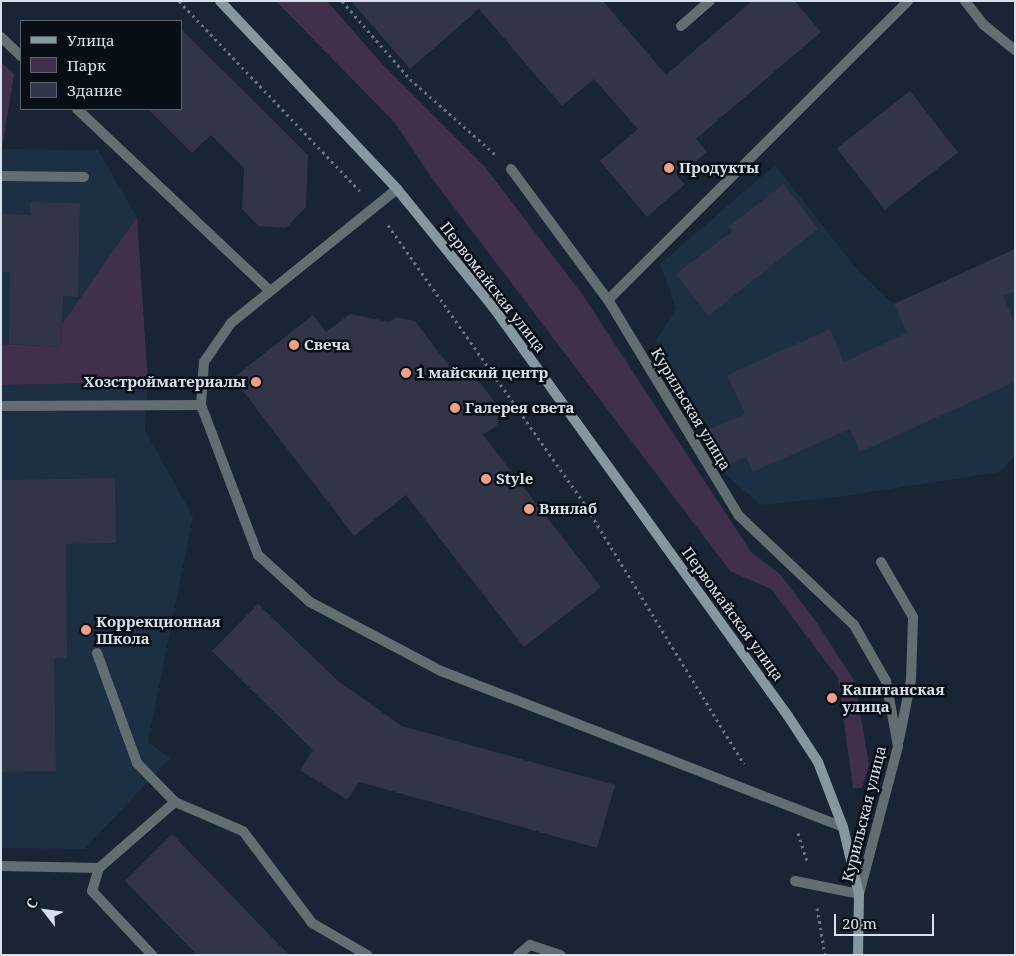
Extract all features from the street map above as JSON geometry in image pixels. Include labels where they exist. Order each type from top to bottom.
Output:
[{"type":"street","name":"Первомайская улица","points":[[220,1],[397,189],[493,307],[788,716],[818,762],[843,827]]},
{"type":"street","points":[[681,26],[710,1]]},
{"type":"street","points":[[608,300],[908,1]]},
{"type":"street","points":[[965,1],[984,25],[1015,50]]},
{"type":"street","points":[[1,37],[20,55]]},
{"type":"street","points":[[78,110],[270,291]]},
{"type":"street","name":"Курильская улица","points":[[511,169],[608,300],[738,516],[854,625],[886,681],[898,746],[859,894]]},
{"type":"street","points":[[1,176],[84,177]]},
{"type":"street","points":[[397,189],[231,323],[204,362],[201,406],[258,555],[310,602],[441,671],[843,827],[859,894],[858,955]]},
{"type":"street","points":[[1,406],[201,406]]},
{"type":"street","points":[[881,562],[913,617],[911,680],[898,746]]},
{"type":"street","points":[[97,653],[137,763],[175,802],[243,831],[312,923],[367,955]]},
{"type":"street","points":[[152,955],[92,891],[99,868],[175,802]]},
{"type":"street","points":[[1,866],[99,868]]},
{"type":"street","points":[[795,881],[859,894]]},
{"type":"street","points":[[518,955],[530,945],[560,955]]},
{"type":"path","points":[[179,1],[375,207],[584,503],[764,797]]},
{"type":"path","points":[[342,1],[410,80],[511,169]]},
{"type":"shaded area","points":[[1,149],[98,150],[137,217],[62,324],[61,347],[1,344]]},
{"type":"shaded area","points":[[775,165],[860,273],[894,304],[1015,249],[1015,456],[1000,472],[845,496],[761,505],[719,469],[703,432],[656,341],[676,308],[660,264]]},
{"type":"shaded area","name":"Коррекционная Школа","points":[[148,382],[145,430],[193,517],[148,742],[170,758],[85,849],[1,848],[1,385]]},
{"type":"green space","points":[[276,1],[327,1],[383,65],[485,167],[582,294],[751,552],[780,574],[817,623],[855,682],[869,764],[862,788],[853,788],[838,678],[771,589],[730,571],[431,177],[395,123]]},
{"type":"green space","points":[[1,62],[14,74],[2,149],[1,149]]},
{"type":"green space","points":[[137,217],[148,382],[1,385],[1,344],[61,347],[62,324]]},
{"type":"building","points":[[351,1],[603,1],[666,75],[752,1],[795,1],[821,32],[696,139],[707,152],[678,177],[685,184],[647,217],[600,161],[638,129],[594,79],[562,106],[479,9],[410,69]]},
{"type":"building","points":[[182,30],[308,155],[306,207],[286,228],[258,226],[242,209],[244,168],[211,135],[192,153],[149,110],[182,110]]},
{"type":"building","points":[[910,91],[958,152],[885,210],[837,148]]},
{"type":"building","points":[[784,184],[818,229],[708,316],[676,274],[732,231],[729,226]]},
{"type":"building","points":[[30,202],[80,203],[78,297],[63,296],[61,347],[9,344],[10,272],[1,272],[1,214],[30,215]]},
{"type":"building","points":[[1015,249],[1015,291],[1003,296],[1015,324],[1015,382],[860,452],[850,429],[753,472],[746,457],[719,469],[703,432],[745,414],[727,375],[830,329],[844,362],[907,333],[894,304]]},
{"type":"building","points":[[350,314],[390,322],[395,317],[415,321],[453,371],[471,371],[500,409],[497,425],[483,435],[601,587],[524,647],[406,495],[354,536],[233,378],[313,315],[326,332]]},
{"type":"building","points":[[115,478],[116,543],[66,544],[67,658],[54,658],[56,771],[1,772],[1,480]]},
{"type":"building","points":[[258,604],[338,681],[402,726],[615,785],[597,848],[359,782],[347,800],[300,770],[313,750],[212,651]]},
{"type":"building","points":[[172,834],[289,955],[197,955],[125,881]]},
{"type":"place","name":"Продукты","points":[[669,168]]},
{"type":"place","name":"Свеча","points":[[294,345]]},
{"type":"place","name":"1 майский центр","points":[[406,373]]},
{"type":"place","name":"Хозстройматериалы","points":[[256,382]]},
{"type":"place","name":"Галерея света","points":[[455,408]]},
{"type":"place","name":"Style","points":[[486,479]]},
{"type":"place","name":"Винлаб","points":[[529,509]]},
{"type":"place","name":"Коррекционная Школа","points":[[86,630]]},
{"type":"place","name":"Капитанская улица","points":[[832,698]]}]
